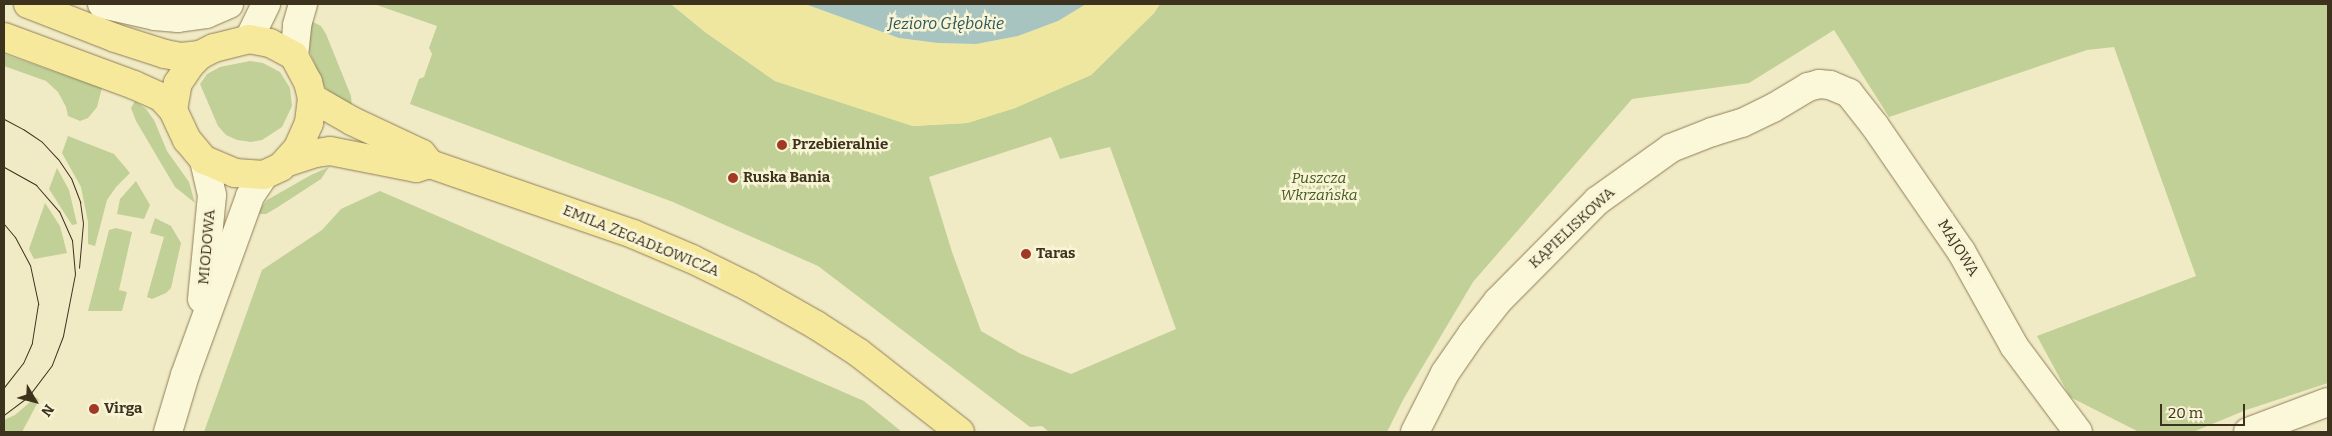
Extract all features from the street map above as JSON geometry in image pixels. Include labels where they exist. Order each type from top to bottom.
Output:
[{"type":"main road","points":[[28,4],[165,54],[181,57],[200,55]]},
{"type":"main road","points":[[4,37],[161,96],[173,110],[186,140],[204,160],[236,173],[264,174],[282,167],[288,162],[298,148],[306,130],[312,98],[308,82],[294,56],[270,43],[249,40],[214,48],[200,55],[182,74],[173,110]]},
{"type":"main road","name":"EMILA ZEGADŁOWICZA","points":[[312,98],[352,121],[422,154],[430,164],[621,230],[726,275],[788,309],[858,353],[960,432]]},
{"type":"main road","name":"EMILA ZEGADŁOWICZA","points":[[288,162],[316,153],[330,152],[416,168],[430,164]]},
{"type":"street","points":[[102,4],[155,16],[178,18],[206,14],[229,4]]},
{"type":"street","points":[[249,40],[266,4]]},
{"type":"street","points":[[294,56],[297,26],[303,4]]},
{"type":"street","name":"KĄPIELISKOWA","points":[[1415,432],[1445,373],[1498,301],[1597,201],[1671,148],[1742,123],[1773,108],[1808,87],[1820,84]]},
{"type":"street","name":"MAJOWA","points":[[1820,84],[1834,86],[1849,93],[1870,118],[1961,251],[2014,346],[2078,432]]},
{"type":"street","name":"MIODOWA","points":[[199,336],[212,195],[204,160]]},
{"type":"street","name":"MIODOWA","points":[[168,432],[199,336],[250,196],[264,174]]},
{"type":"street","points":[[2248,432],[2328,402]]},
{"type":"green space","name":"Puszcza Wkrzańska","points":[[374,4],[671,4],[705,32],[775,81],[913,126],[967,123],[1015,108],[1091,75],[1154,13],[1160,4],[2328,4],[2328,383],[2246,410],[2193,432],[2139,432],[2070,397],[2037,336],[2196,276],[2114,47],[2087,50],[1889,117],[1834,30],[1749,83],[1632,99],[1473,282],[1404,398],[1387,432],[1049,432],[1042,426],[1030,427],[818,266],[673,202],[410,104],[419,79],[424,77],[432,54],[429,48],[437,26]],"holes":[[[1051,137],[1060,159],[1110,147],[1176,329],[1071,374],[1021,354],[981,331],[952,252],[929,177]]]},
{"type":"green space","points":[[311,21],[321,26],[326,34],[351,96],[352,107],[333,96],[323,85],[309,50],[308,37]]},
{"type":"green space","points":[[4,54],[102,88],[97,107],[88,118],[80,121],[68,116],[66,107],[58,92],[46,81],[4,66]]},
{"type":"green space","points":[[250,61],[263,63],[280,72],[290,88],[292,106],[282,127],[262,140],[251,142],[237,140],[226,135],[218,126],[200,84],[207,74],[220,67]]},
{"type":"green space","points":[[135,101],[146,109],[154,120],[167,151],[189,182],[195,203],[175,187],[136,121],[131,108]]},
{"type":"green space","points":[[68,136],[114,154],[130,173],[116,187],[107,200],[95,246],[88,244],[88,222],[81,187],[62,153]]},
{"type":"green space","points":[[329,167],[321,179],[278,207],[266,214],[256,214],[267,200]]},
{"type":"green space","points":[[57,168],[69,190],[77,224],[72,225],[49,189]]},
{"type":"green space","points":[[136,181],[150,205],[144,219],[117,214],[120,199]]},
{"type":"green space","points":[[380,191],[864,401],[902,432],[204,432],[262,270],[322,230],[341,209]]},
{"type":"green space","points":[[45,203],[60,226],[67,253],[34,259],[29,249]]},
{"type":"green space","points":[[155,218],[171,226],[181,243],[171,288],[166,293],[152,299],[147,297],[164,237],[150,233]]},
{"type":"green space","points":[[116,228],[132,232],[119,290],[127,292],[122,311],[88,311],[109,230]]},
{"type":"green space","points":[[36,397],[39,400],[22,432],[4,432],[4,420],[15,415]]},
{"type":"sand","points":[[671,4],[805,4],[899,38],[938,43],[976,44],[1018,36],[1058,21],[1086,4],[1160,4],[1154,13],[1091,75],[1015,108],[967,123],[913,126],[775,81],[705,32]]},
{"type":"water","name":"Jezioro Głębokie","points":[[805,4],[1086,4],[1058,21],[1018,36],[976,44],[938,43],[899,38]]},
{"type":"tram line","points":[[4,119],[42,142],[58,159],[71,178],[80,202],[83,223],[79,268]]},
{"type":"tram line","points":[[4,167],[36,185],[59,211],[72,240],[75,274],[63,336],[52,365],[29,396],[4,415]]},
{"type":"tram line","points":[[4,224],[15,237],[30,265],[38,304],[32,343],[23,363],[4,387]]},
{"type":"place","name":"Przebieralnie","points":[[782,145]]},
{"type":"place","name":"Ruska Bania","points":[[733,178]]},
{"type":"place","name":"Taras","points":[[1026,254]]},
{"type":"place","name":"Virga","points":[[94,409]]}]
